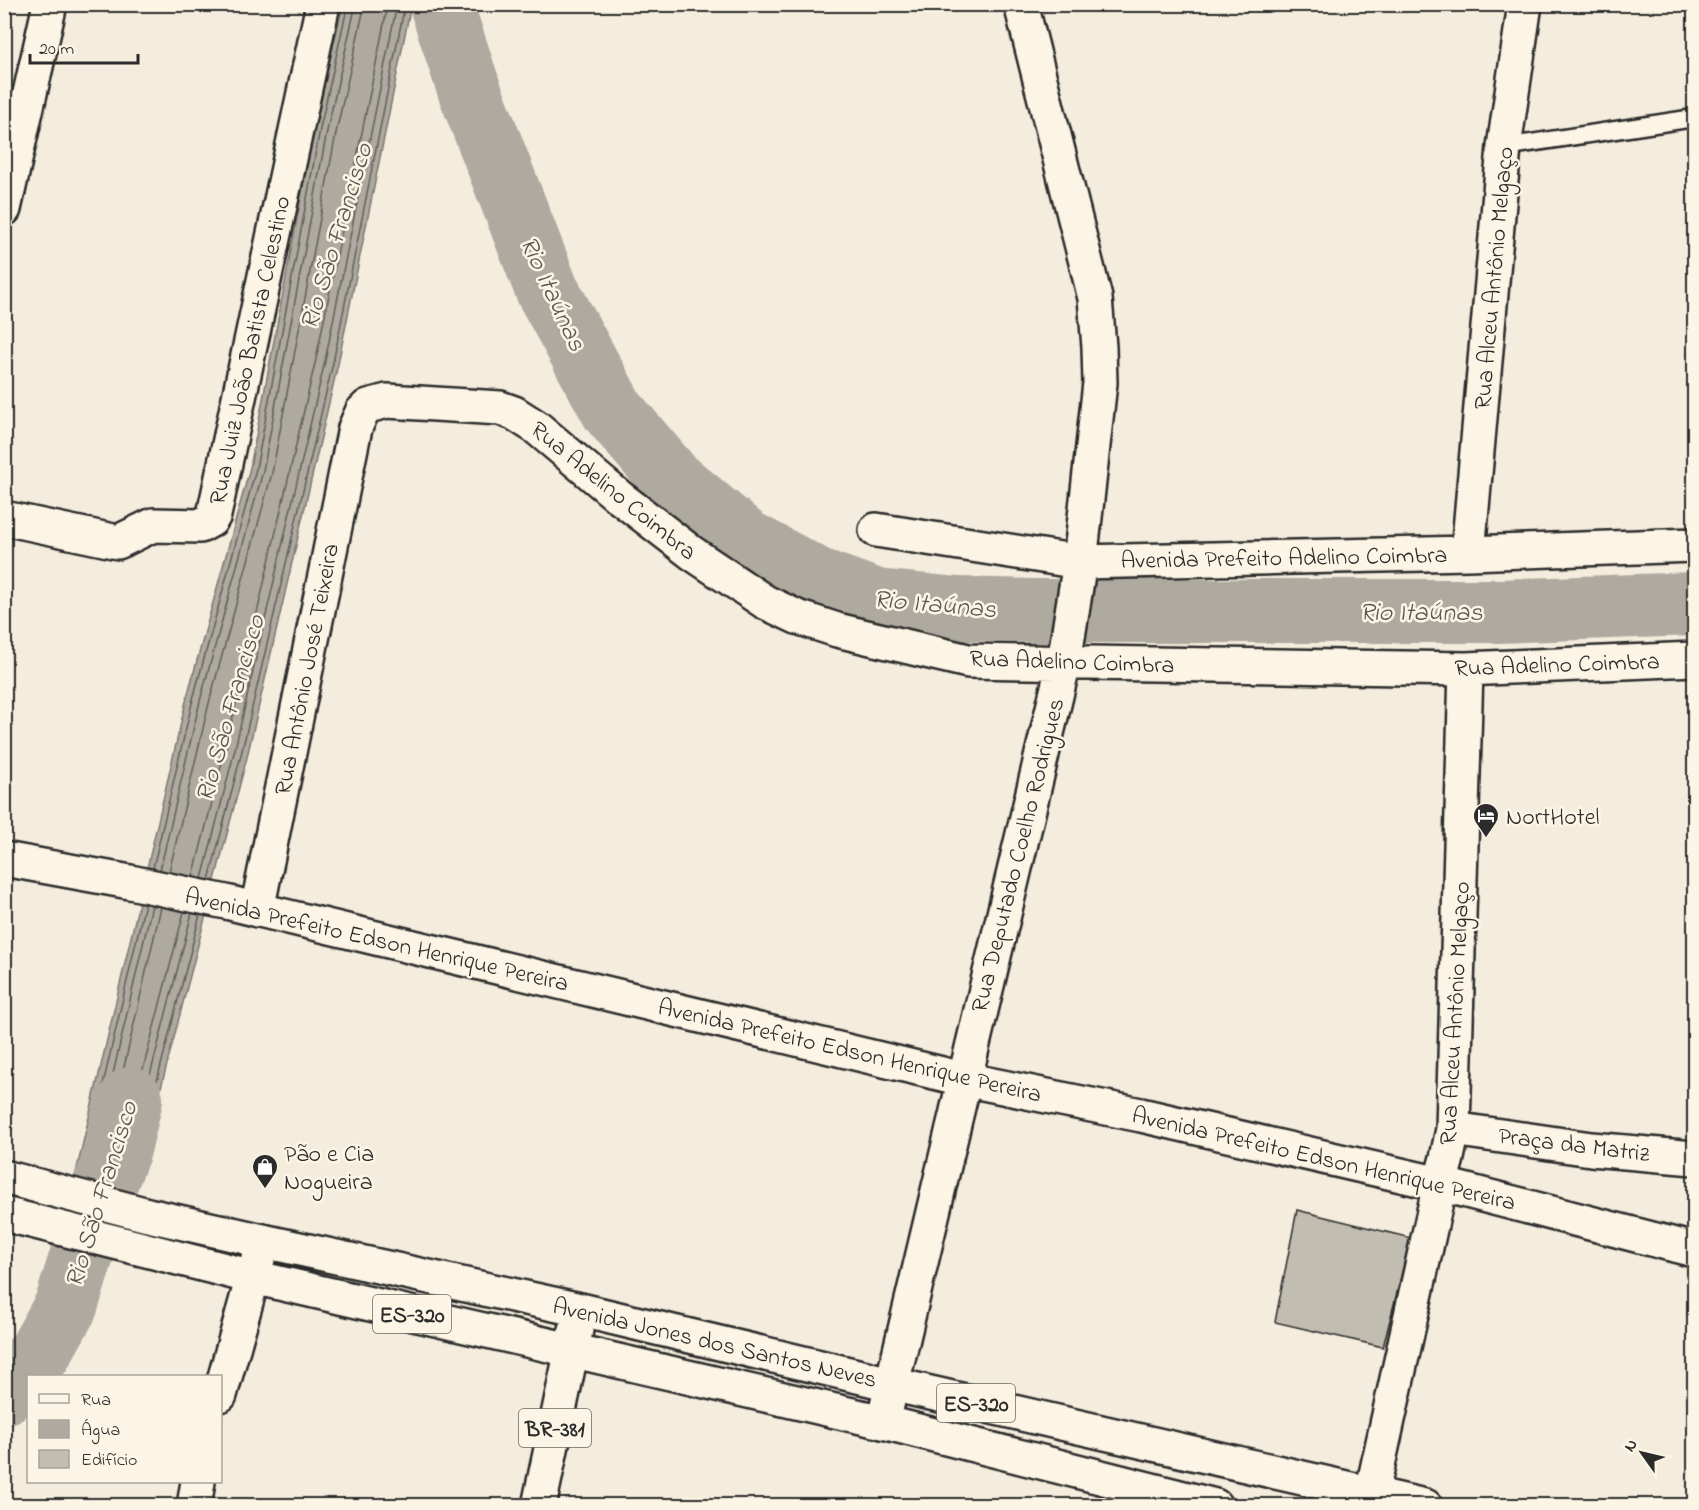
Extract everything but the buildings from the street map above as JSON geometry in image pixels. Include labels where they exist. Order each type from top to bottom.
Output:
[{"type":"street","points":[[4,209],[50,4]]},
{"type":"street","name":"Rua Juiz João Batista Celestino","points":[[4,518],[118,542],[153,525],[200,526],[211,520],[214,515],[323,4]]},
{"type":"street","name":"Rua Deputado Coelho Rodrigues","points":[[883,1422],[1065,655],[1078,573],[1100,383],[1095,298],[1021,4]]},
{"type":"street","name":"Rua Alceu Antônio Melgaço","points":[[1468,553],[1504,147],[1525,4]]},
{"type":"street","name":"Rua Adelino Coimbra","points":[[355,428],[362,412],[368,406],[387,401],[500,408],[514,413],[536,427],[692,554],[765,602],[796,617],[837,630],[968,661],[1065,655],[1467,669],[1695,659]]},
{"type":"street","name":"Rua Antônio José Teixeira","points":[[242,906],[355,428]]},
{"type":"street","name":"Avenida Prefeito Adelino Coimbra","points":[[876,530],[1078,573],[1468,553],[1695,545]]},
{"type":"street","name":"Rua Alceu Antônio Melgaço","points":[[1370,1499],[1453,1129],[1467,669]]},
{"type":"street","name":"Avenida Prefeito Edson Henrique Pereira","points":[[4,859],[130,882],[242,906],[963,1079],[1141,1115],[1440,1184],[1695,1250]]},
{"type":"street","name":"Praça da Matriz","points":[[1453,1129],[1591,1149],[1695,1158]]},
{"type":"street","name":"Avenida Jones dos Santos Neves","points":[[4,1177],[148,1215],[580,1310],[1370,1499],[1425,1506]]},
{"type":"street","name":"Avenida Jones dos Santos Neves","points":[[20,1217],[253,1278],[883,1422],[1215,1506]]},
{"type":"street","points":[[222,1388],[263,1241]]},
{"type":"street","points":[[572,1351],[580,1310]]},
{"type":"street","name":"BR-381","points":[[539,1506],[572,1351]]},
{"type":"street","points":[[194,1506],[198,1483]]},
{"type":"lane","points":[[1504,147],[1695,118]]},
{"type":"water","points":[[343,5],[411,5],[338,364],[247,757],[134,1191],[75,1177],[187,697],[250,468],[315,123]]},
{"type":"water","points":[[45,1291],[80,1300],[58,1375],[27,1375],[27,1407],[14,1420],[5,1435],[5,1368],[28,1350]]},
{"type":"waterway","name":"Rio Itaúnas","points":[[441,4],[469,89],[547,290],[613,411],[671,479],[745,541],[816,579],[877,601],[958,609],[1498,611],[1694,604]]},
{"type":"waterway","name":"Rio São Francisco","points":[[4,1393],[39,1354],[66,1306],[99,1200],[119,1149],[131,1099]]},
{"type":"place","name":"NortHotel","points":[[1486,839]]},
{"type":"place","name":"Pão e Cia Nogueira","points":[[265,1190]]}]
